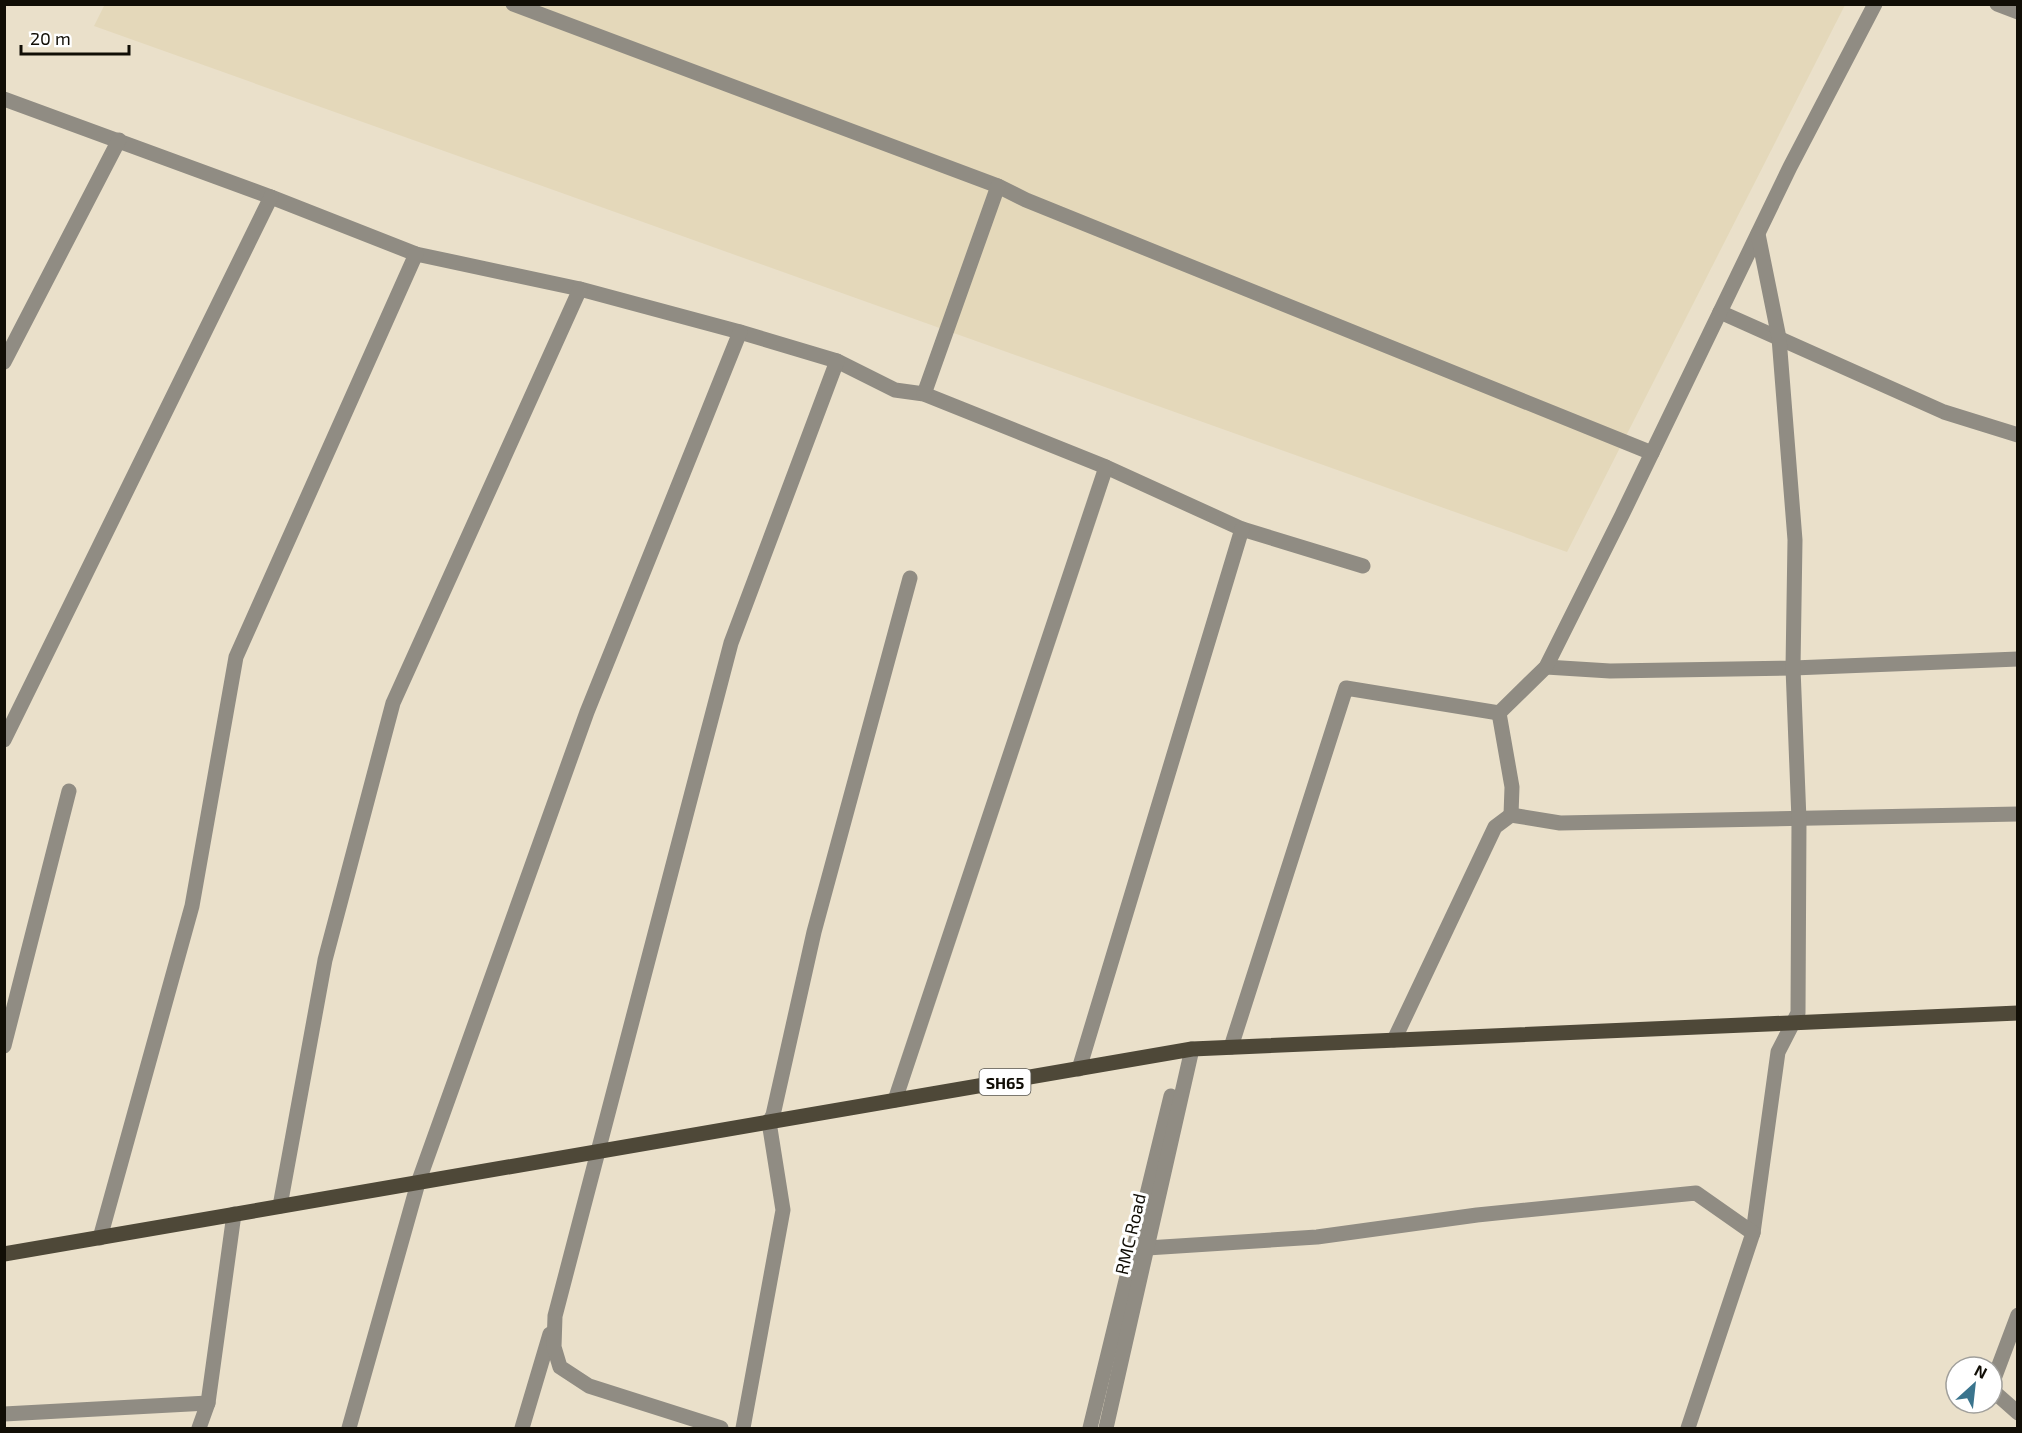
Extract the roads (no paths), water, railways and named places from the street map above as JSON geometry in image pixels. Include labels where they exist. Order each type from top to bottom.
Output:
[{"type":"main road","name":"SH65","points":[[4,1254],[1187,1050],[2018,1013]]},
{"type":"street","points":[[513,4],[998,186],[1026,200],[1652,453]]},
{"type":"street","points":[[1499,712],[1546,667],[1790,167],[1875,4]]},
{"type":"street","points":[[1997,4],[2018,12]]},
{"type":"street","points":[[4,99],[271,197],[417,254],[580,289],[837,361],[894,390],[924,394],[1106,467],[1242,529],[1363,566]]},
{"type":"street","points":[[4,362],[119,140]]},
{"type":"street","points":[[924,394],[998,186]]},
{"type":"street","points":[[4,740],[271,197]]},
{"type":"street","points":[[1689,1428],[1753,1233],[1778,1052],[1798,1013],[1799,820],[1793,668],[1795,540],[1779,338],[1758,234]]},
{"type":"street","points":[[100,1238],[192,906],[236,657],[417,254]]},
{"type":"street","points":[[280,1206],[326,960],[393,703],[580,289]]},
{"type":"street","points":[[1720,312],[1944,412],[2018,435]]},
{"type":"street","points":[[349,1428],[418,1183],[587,712],[740,332]]},
{"type":"street","points":[[522,1428],[555,1316],[731,643],[837,361]]},
{"type":"street","points":[[895,1100],[1106,467]]},
{"type":"street","points":[[1079,1069],[1242,529]]},
{"type":"street","points":[[743,1428],[783,1210],[769,1122],[773,1115],[814,932],[910,578]]},
{"type":"street","points":[[1546,667],[1610,671],[1793,668],[2018,659]]},
{"type":"street","points":[[1231,1047],[1346,688],[1499,712]]},
{"type":"street","points":[[1499,712],[1512,787],[1511,815]]},
{"type":"street","points":[[4,1046],[69,791]]},
{"type":"street","points":[[1394,1040],[1495,827],[1511,815],[1560,823],[2018,814]]},
{"type":"street","name":"RMC Road","points":[[1106,1428],[1147,1248],[1187,1050]]},
{"type":"street","name":"RMC Road","points":[[1090,1428],[1187,1050]]},
{"type":"street","points":[[1147,1248],[1317,1237],[1477,1215],[1695,1192],[1753,1233]]},
{"type":"street","points":[[199,1428],[208,1402],[234,1214]]},
{"type":"street","points":[[2003,1355],[2018,1315]]},
{"type":"street","points":[[555,1316],[554,1347],[560,1367],[590,1386],[721,1428]]},
{"type":"street","points":[[2004,1401],[2018,1413]]},
{"type":"street","points":[[4,1414],[208,1402]]}]
